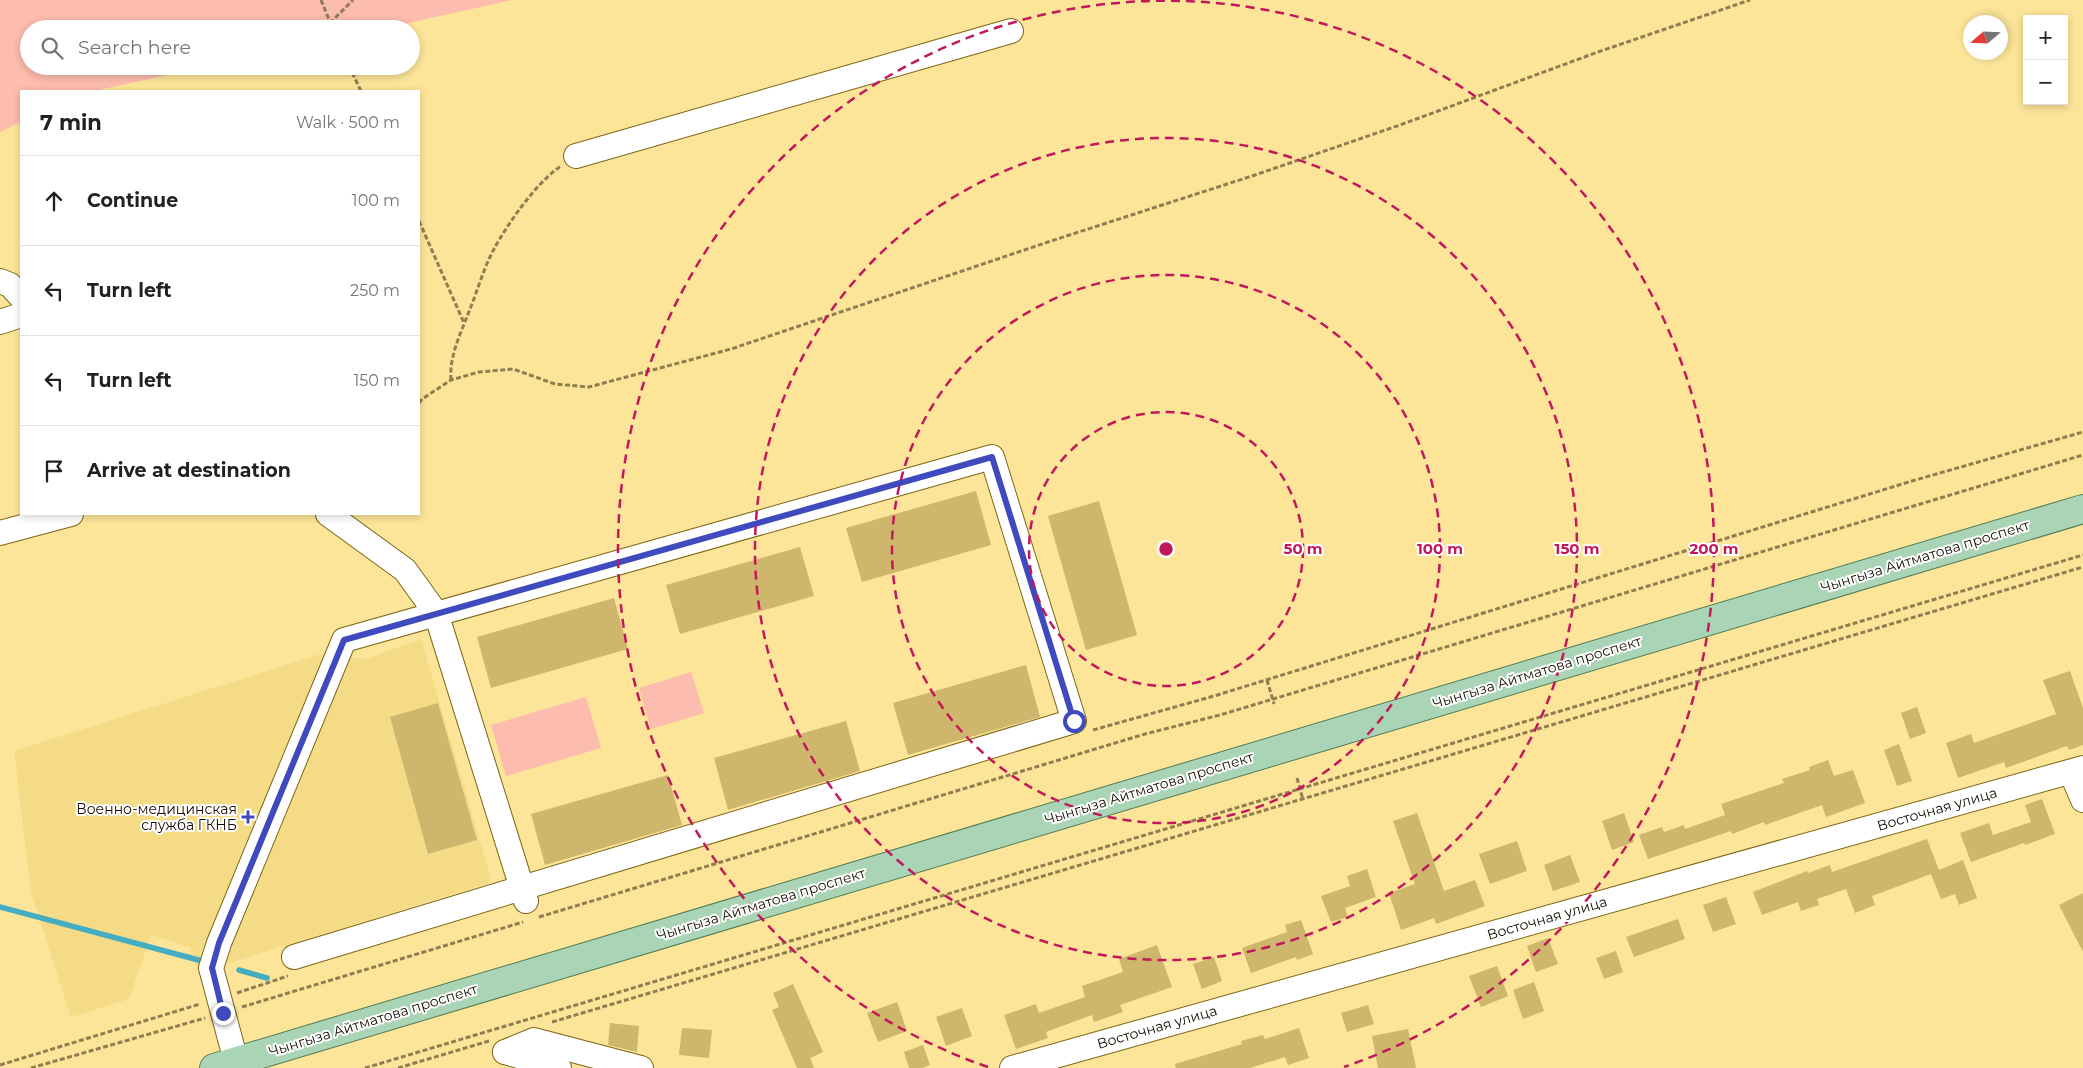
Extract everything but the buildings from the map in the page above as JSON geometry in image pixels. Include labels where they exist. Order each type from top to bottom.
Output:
[{"type":"main road","name":"Чынгыза Айтматова проспект","points":[[225,1065],[2083,509]]},
{"type":"street","points":[[576,156],[1011,31]]},
{"type":"street","points":[[0,281],[10,285],[20,296]]},
{"type":"street","points":[[0,322],[20,314]]},
{"type":"street","points":[[225,1065],[223,1013],[212,968],[219,943],[344,640],[992,457],[1074,721],[528,907],[294,957]]},
{"type":"street","points":[[0,533],[67,515]]},
{"type":"street","points":[[329,515],[405,570],[436,614],[528,907]]},
{"type":"street","points":[[2077,770],[2083,800]]},
{"type":"street","name":"Восточная улица","points":[[1012,1068],[2077,770]]},
{"type":"street","points":[[508,1045],[534,1040],[640,1068]]},
{"type":"street","points":[[508,1045],[559,1068]]},
{"type":"path","points":[[321,0],[329,20]]},
{"type":"path","points":[[332,20],[353,0]]},
{"type":"path","points":[[420,402],[451,380],[479,372],[513,369],[555,384],[589,387],[731,349],[1051,241],[1246,178],[1400,125],[1598,52],[1750,0]]},
{"type":"path","points":[[353,75],[361,90]]},
{"type":"path","points":[[451,380],[450,367],[494,250],[526,202],[549,174],[576,156]]},
{"type":"path","points":[[420,223],[465,324]]},
{"type":"path","points":[[31,1068],[223,1013],[528,907],[1273,699],[2083,455]]},
{"type":"path","points":[[365,1068],[2083,555]]},
{"type":"path","points":[[550,1023],[2083,567]]},
{"type":"path","points":[[1267,680],[1274,704]]},
{"type":"path","points":[[1297,778],[1303,800]]},
{"type":"path","points":[[398,1068],[508,1045]]},
{"type":"shaded area","points":[[0,0],[512,0],[420,20],[20,20],[20,75],[168,75],[99,90],[20,90],[20,122],[0,132]]},
{"type":"shaded area","name":"Военно-медицинская служба ГКНБ","points":[[421,639],[492,882],[199,972],[190,947],[151,935],[129,999],[71,1017],[31,892],[14,751],[321,654],[366,659]]},
{"type":"shaded area","points":[[691,672],[704,713],[651,729],[639,688]]},
{"type":"shaded area","points":[[586,697],[601,748],[506,776],[491,725]]},
{"type":"waterway","points":[[0,907],[206,962]]},
{"type":"waterway","points":[[239,970],[267,978]]},
{"type":"place","name":"Военно-медицинская служба ГКНБ","points":[[248,817]]},
{"type":"route","points":[[223,1013],[212,968],[219,943],[344,640],[992,457],[1074,721]]}]
